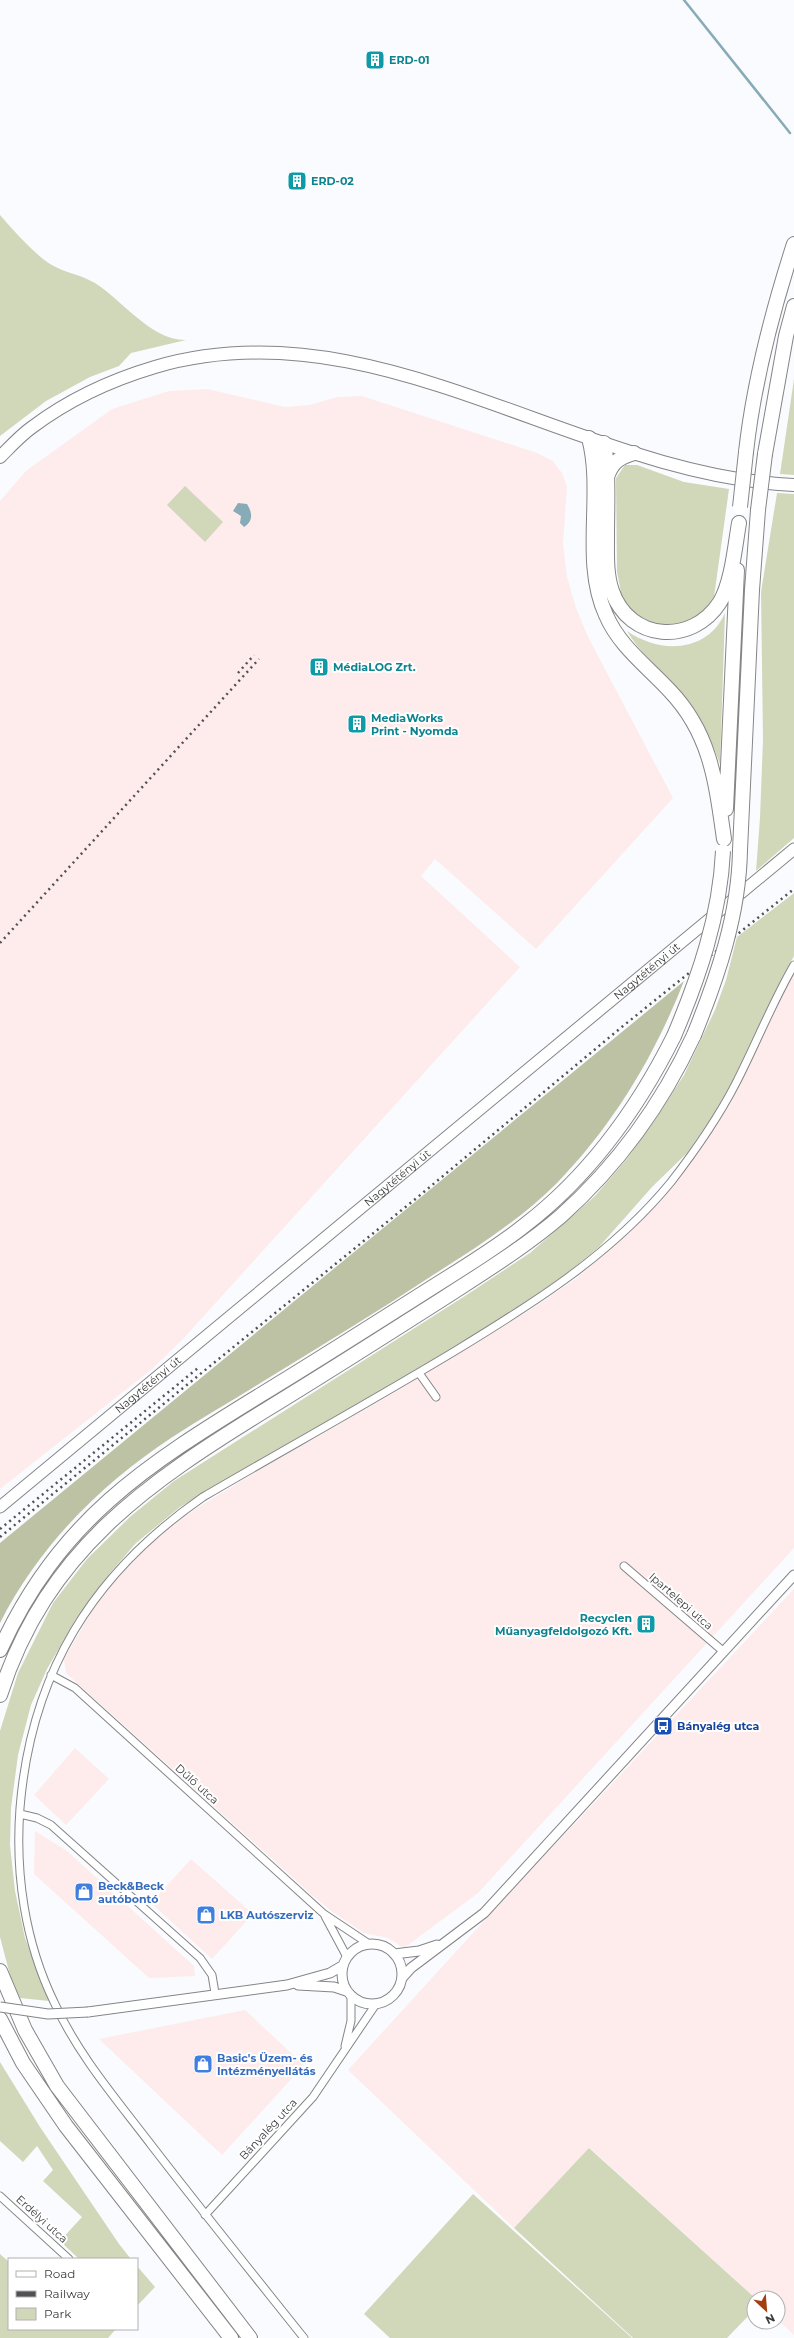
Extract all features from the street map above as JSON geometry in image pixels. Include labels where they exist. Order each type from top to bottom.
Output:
[{"type":"highway","points":[[0,1650],[22,1607],[51,1562],[85,1523],[123,1487],[201,1432],[475,1260],[527,1224],[562,1193],[599,1153],[626,1118],[657,1070],[689,1002],[703,960],[719,892],[724,845],[739,523],[746,452],[756,383],[766,338],[794,244]]},
{"type":"highway","points":[[0,1695],[22,1639],[50,1593],[82,1550],[114,1517],[181,1464],[349,1359],[500,1261],[544,1229],[602,1176],[636,1135],[663,1096],[694,1035],[715,981],[734,911],[738,889],[752,590],[758,510],[765,454],[777,385],[794,306]]},
{"type":"highway","points":[[777,385],[794,332]]},
{"type":"highway","points":[[589,438],[594,465],[596,578],[602,607],[610,624],[624,644],[672,692],[696,727],[704,743],[715,776],[724,845]]},
{"type":"highway","points":[[604,443],[607,477],[607,563],[611,590],[618,604],[627,616],[646,629],[662,632],[681,630],[693,626],[712,612],[725,591],[739,523]]},
{"type":"highway","points":[[594,465],[604,443]]},
{"type":"highway","points":[[607,477],[610,467],[616,461],[634,453]]},
{"type":"highway","points":[[0,1971],[25,2030],[57,2086],[250,2338]]},
{"type":"highway","points":[[0,2019],[23,2063],[66,2126],[231,2338]]},
{"type":"main road","points":[[0,457],[31,428],[79,397],[117,380],[178,360],[234,352],[280,351],[364,364],[463,395],[634,453],[726,477],[756,482],[794,485]]},
{"type":"main road","name":"Nagytétényi út","points":[[0,1507],[794,849]]},
{"type":"street","points":[[304,2338],[205,2215],[87,2060],[54,2003],[37,1958],[25,1916],[18,1852],[24,1767],[35,1716],[51,1675],[68,1640],[112,1578],[145,1543],[179,1514],[235,1479],[419,1373],[528,1306],[575,1274],[642,1214],[670,1182],[718,1116],[739,1078],[794,964]]},
{"type":"street","points":[[419,1373],[436,1397]]},
{"type":"street","name":"Ipartelepi utca","points":[[624,1566],[724,1652]]},
{"type":"street","name":"Bányalég utca","points":[[205,2215],[313,2097],[376,2004],[390,1998],[396,1993],[402,1978],[411,1968],[484,1913],[794,1575]]},
{"type":"street","name":"Dűlő utca","points":[[51,1675],[75,1688],[324,1914],[369,1944]]},
{"type":"street","points":[[20,1814],[37,1818],[51,1825],[200,1958],[212,1976],[215,1993]]},
{"type":"street","name":"Dűlő utca","points":[[324,1914],[347,1957]]},
{"type":"street","name":"Bányalég utca","points":[[394,1954],[419,1951],[447,1941]]},
{"type":"street","points":[[287,1985],[330,1973],[342,1966],[347,1957],[360,1946],[369,1944],[384,1947],[394,1954],[400,1965],[402,1978]]},
{"type":"street","name":"Bányalég utca","points":[[342,1966],[341,1974],[349,1994],[351,2021],[342,2054]]},
{"type":"street","points":[[0,2007],[48,2014],[88,2012],[215,1993],[287,1985],[334,1987],[367,2004],[376,2004]]},
{"type":"street","name":"Erdélyi utca","points":[[0,2196],[68,2258]]},
{"type":"shaded area","points":[[207,389],[285,407],[310,405],[337,397],[362,396],[537,453],[553,461],[562,473],[567,487],[563,543],[567,577],[576,608],[588,637],[673,798],[536,949],[435,859],[421,876],[520,967],[182,1340],[152,1369],[0,1489],[0,501],[26,471],[112,409],[169,391]]},
{"type":"shaded area","points":[[794,973],[794,1548],[478,1893],[404,1948],[388,1938],[364,1933],[331,1911],[312,1895],[66,1673],[64,1659],[96,1604],[116,1580],[148,1546],[186,1515],[254,1473],[390,1395],[530,1310],[577,1278],[634,1228],[688,1166],[729,1106]]},
{"type":"shaded area","points":[[794,1589],[794,2335],[786,2328],[786,2290],[746,2290],[590,2148],[514,2228],[348,2070],[493,1911]]},
{"type":"shaded area","points":[[75,1748],[109,1779],[66,1825],[34,1795]]},
{"type":"shaded area","name":"Beck&Beck autóbontó","points":[[35,1831],[67,1851],[194,1966],[195,1976],[149,1978],[34,1874]]},
{"type":"shaded area","points":[[191,1859],[253,1914],[212,1959],[151,1903]]},
{"type":"shaded area","points":[[245,2010],[304,2065],[222,2155],[99,2039]]},
{"type":"green space","points":[[0,215],[37,254],[49,263],[55,267],[95,283],[149,327],[161,334],[173,339],[186,340],[131,353],[119,366],[90,377],[46,401],[0,436]]},
{"type":"green space","points":[[794,379],[794,475],[780,474]]},
{"type":"green space","points":[[625,465],[637,465],[684,482],[729,489],[714,597],[700,616],[686,625],[669,627],[649,623],[633,613],[622,597],[617,572],[616,478]]},
{"type":"green space","points":[[185,486],[223,522],[205,542],[167,505]]},
{"type":"green space","points":[[777,493],[794,494],[794,838],[756,871],[763,740],[761,592]]},
{"type":"green space","points":[[725,613],[720,764],[711,740],[695,710],[674,685],[641,651],[627,631],[654,644],[682,646],[707,636],[717,626]]},
{"type":"green space","points":[[794,893],[794,956],[738,1071],[712,1117],[687,1153],[652,1187],[599,1247],[570,1271],[520,1306],[406,1377],[180,1507],[136,1543],[110,1573],[76,1619],[47,1669],[31,1705],[18,1755],[11,1808],[10,1845],[15,1891],[25,1938],[49,2001],[20,1998],[11,1979],[0,1937],[0,1731],[18,1673],[53,1603],[87,1559],[131,1516],[174,1481],[530,1253],[595,1196],[626,1160],[655,1120],[684,1075],[715,1010],[726,980],[737,937]]},
{"type":"green space","points":[[684,981],[660,1036],[631,1088],[597,1137],[557,1183],[513,1221],[465,1254],[348,1329],[182,1431],[145,1456],[96,1497],[52,1543],[15,1595],[0,1623],[0,1543]]},
{"type":"green space","points":[[0,2062],[40,2127],[119,2244],[130,2258],[78,2258],[60,2241],[82,2217],[43,2181],[53,2170],[37,2146],[23,2162],[0,2141]]},
{"type":"green space","points":[[589,2148],[746,2290],[746,2318],[727,2338],[633,2338],[514,2228]]},
{"type":"green space","points":[[473,2194],[632,2338],[390,2338],[364,2314]]},
{"type":"green space","points":[[0,2254],[8,2261],[8,2330],[115,2330],[108,2338],[0,2338]]},
{"type":"green space","points":[[138,2267],[155,2287],[138,2305]]},
{"type":"water","points":[[238,503],[247,504],[251,513],[251,519],[244,527],[240,523],[241,516],[233,511]]},
{"type":"waterway","points":[[684,0],[790,133]]},
{"type":"railway","points":[[238,673],[254,655]]},
{"type":"railway","points":[[0,943],[259,659]]},
{"type":"railway","points":[[0,1537],[419,1196],[623,1026],[794,889]]},
{"type":"railway","points":[[0,1529],[198,1368]]},
{"type":"place","name":"ERD-01","points":[[375,60]]},
{"type":"place","name":"ERD-02","points":[[297,181]]},
{"type":"place","name":"MédiaLOG Zrt.","points":[[319,667]]},
{"type":"place","name":"MediaWorks Print - Nyomda","points":[[357,724]]},
{"type":"place","name":"Recyclen Műanyagfeldolgozó Kft.","points":[[646,1624]]},
{"type":"place","name":"Bányalég utca","points":[[663,1726]]},
{"type":"place","name":"Beck&Beck autóbontó","points":[[84,1892]]},
{"type":"place","name":"LKB Autószerviz","points":[[206,1915]]},
{"type":"place","name":"Basic's Üzem- és Intézményellátás","points":[[203,2064]]}]
